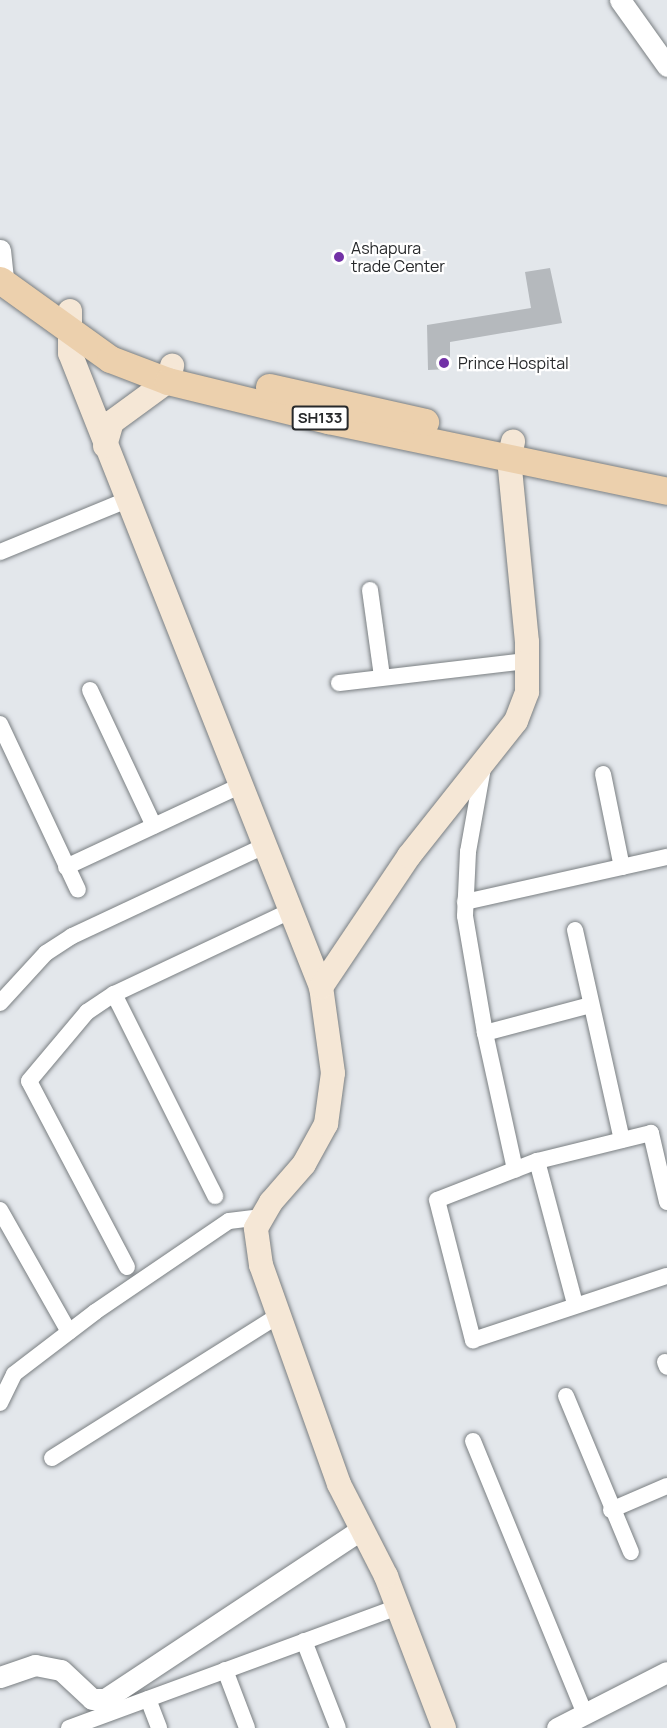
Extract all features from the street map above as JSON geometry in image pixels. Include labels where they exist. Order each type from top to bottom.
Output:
[{"type":"main road","name":"SH133","points":[[1,268],[69,320],[121,364],[511,450],[667,491]]},
{"type":"main road","points":[[69,320],[70,353],[105,446],[321,987],[333,1073],[326,1124],[304,1164],[256,1228],[261,1265],[339,1484],[398,1607],[444,1728]]},
{"type":"main road","points":[[105,446],[112,422],[170,373]]},
{"type":"main road","points":[[321,987],[409,856],[516,720],[527,692],[527,661],[511,450],[667,474]]},
{"type":"street","points":[[620,0],[667,66]]},
{"type":"street","points":[[0,552],[127,500]]},
{"type":"street","points":[[370,590],[382,676]]},
{"type":"street","points":[[339,683],[382,676],[527,661]]},
{"type":"street","points":[[90,690],[154,826]]},
{"type":"street","points":[[0,724],[78,890]]},
{"type":"street","points":[[484,762],[468,852],[465,902],[485,1033],[515,1170]]},
{"type":"street","points":[[603,774],[622,867]]},
{"type":"street","points":[[66,867],[240,786]]},
{"type":"street","points":[[1,1000],[46,953],[72,936],[264,846]]},
{"type":"street","points":[[465,902],[667,857]]},
{"type":"street","points":[[128,1267],[29,1081],[87,1012],[114,994],[290,911]]},
{"type":"street","points":[[574,930],[622,1140]]},
{"type":"street","points":[[114,994],[215,1196]]},
{"type":"street","points":[[485,1033],[590,1005]]},
{"type":"street","points":[[667,1202],[651,1133],[537,1161],[437,1200],[473,1340],[575,1304],[667,1276]]},
{"type":"street","points":[[537,1161],[575,1304]]},
{"type":"street","points":[[0,1210],[69,1332]]},
{"type":"street","points":[[0,1403],[14,1374],[69,1332],[228,1221],[262,1217]]},
{"type":"street","points":[[52,1458],[279,1315]]},
{"type":"street","points":[[566,1396],[611,1510],[631,1552]]},
{"type":"street","points":[[473,1441],[585,1714]]},
{"type":"street","points":[[611,1510],[667,1486]]},
{"type":"street","points":[[0,1677],[35,1665],[61,1670],[92,1699],[105,1699],[362,1529]]},
{"type":"street","points":[[69,1728],[398,1607]]},
{"type":"street","points":[[304,1641],[338,1728]]},
{"type":"street","points":[[225,1670],[247,1728]]},
{"type":"street","points":[[557,1728],[667,1672]]},
{"type":"street","points":[[148,1699],[159,1728]]},
{"type":"building","points":[[550,268],[562,323],[450,342],[450,369],[428,370],[427,325],[531,308],[525,272]]},
{"type":"place","name":"Ashapura trade Center","points":[[339,257]]},
{"type":"place","name":"Prince Hospital","points":[[444,363]]}]
